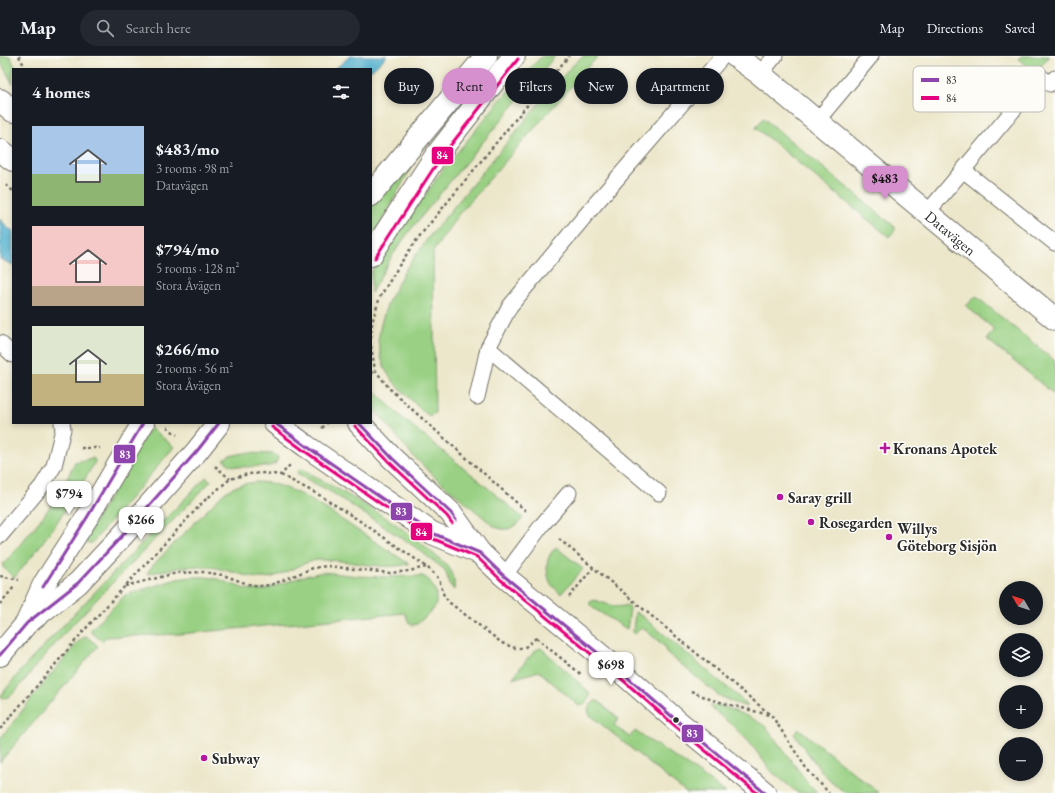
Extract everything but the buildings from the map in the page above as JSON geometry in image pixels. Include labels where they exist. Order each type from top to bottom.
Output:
[{"type":"street","points":[[372,194],[486,56]]},
{"type":"street","points":[[372,253],[435,157],[514,56]]},
{"type":"street","name":"Datavägen","points":[[735,56],[760,74],[1055,319]]},
{"type":"street","points":[[0,100],[12,110]]},
{"type":"street","points":[[0,150],[12,159]]},
{"type":"street","points":[[27,623],[44,584],[88,516],[142,424]]},
{"type":"street","points":[[0,655],[27,623],[78,583],[122,536],[197,451],[218,424]]},
{"type":"street","points":[[276,424],[432,533],[480,553]]},
{"type":"street","points":[[360,424],[392,458],[451,513],[480,553],[504,576],[765,793]]},
{"type":"lane","points":[[477,397],[488,348],[510,306],[596,203],[723,56]]},
{"type":"lane","points":[[760,74],[775,56]]},
{"type":"lane","points":[[816,122],[871,56]]},
{"type":"lane","points":[[1045,80],[1050,84],[1055,78]]},
{"type":"lane","points":[[927,213],[1012,112]]},
{"type":"lane","points":[[963,170],[1055,243]]},
{"type":"lane","points":[[0,343],[12,354]]},
{"type":"lane","points":[[488,348],[659,493]]},
{"type":"lane","points":[[0,536],[42,486],[54,466],[63,429],[62,424]]},
{"type":"lane","points":[[504,576],[542,525],[569,493]]},
{"type":"path","points":[[19,56],[25,68]]},
{"type":"path","points":[[372,319],[380,297],[418,238],[569,56]]},
{"type":"path","points":[[372,352],[375,370],[390,389],[406,404],[542,525],[772,716],[806,768],[829,793]]},
{"type":"path","points":[[372,373],[375,370]]},
{"type":"path","points":[[281,475],[326,424]]},
{"type":"path","points":[[59,448],[103,448]]},
{"type":"path","points":[[0,729],[88,626],[204,501],[230,479],[248,474],[265,473],[281,475],[360,521],[427,567],[439,579],[444,596],[450,603],[502,643],[515,648],[524,648],[536,638]]},
{"type":"path","points":[[125,586],[177,573],[204,572],[223,575],[248,584],[260,586],[271,585],[313,568],[327,566],[390,573],[409,572],[427,567]]},
{"type":"path","points":[[0,576],[19,580]]},
{"type":"path","points":[[2,602],[7,606]]},
{"type":"path","points":[[691,691],[712,700],[772,716]]},
{"type":"green space","points":[[0,56],[10,56],[16,68],[12,68],[12,82],[0,61]]},
{"type":"green space","points":[[542,56],[555,56],[545,68],[530,68]]},
{"type":"green space","points":[[583,56],[598,56],[587,68],[574,68],[574,83],[566,92],[566,73]]},
{"type":"green space","points":[[1021,56],[1049,56],[1041,66],[1028,66],[1018,59]]},
{"type":"green space","points":[[505,95],[505,104],[515,104],[408,233],[392,256],[372,291],[372,271],[442,171]]},
{"type":"green space","points":[[539,104],[556,104],[458,215],[433,252],[435,413],[429,416],[393,381],[386,371],[381,358],[378,341],[381,323],[388,302],[405,270],[428,238]]},
{"type":"green space","points":[[763,118],[895,227],[895,230],[889,237],[756,128]]},
{"type":"green space","points":[[408,159],[414,160],[372,238],[372,205]]},
{"type":"green space","points":[[975,297],[1055,361],[1055,395],[987,339],[994,329],[966,306]]},
{"type":"green space","points":[[372,388],[419,432],[523,518],[514,527],[503,529],[495,527],[435,477],[411,454],[372,406]]},
{"type":"green space","points":[[150,427],[174,447],[92,543],[88,543],[85,539]]},
{"type":"green space","points":[[244,453],[273,454],[278,457],[278,459],[275,464],[269,466],[240,467],[230,465],[224,460],[230,456]]},
{"type":"green space","points":[[93,458],[95,462],[77,492],[47,536],[14,578],[2,566],[49,508],[65,484],[75,462]]},
{"type":"green space","points":[[300,469],[367,506],[412,536],[448,566],[453,578],[454,590],[450,585],[445,570],[418,549],[331,492],[299,475],[297,472]]},
{"type":"green space","points":[[206,477],[211,481],[70,627],[13,694],[4,698],[0,697],[44,646]]},
{"type":"green space","points":[[256,482],[270,483],[302,495],[409,564],[398,566],[375,566],[341,561],[318,560],[267,578],[247,576],[202,566],[178,568],[147,574],[153,565],[223,494],[239,485]]},
{"type":"green space","points":[[556,547],[583,569],[561,594],[551,584],[547,570],[548,558]]},
{"type":"green space","points":[[323,572],[358,576],[423,576],[429,580],[436,592],[436,604],[433,610],[417,624],[413,625],[409,623],[405,613],[180,634],[106,637],[102,641],[90,631],[125,595],[177,579],[206,577],[218,579],[245,589],[264,590],[301,577]]},
{"type":"green space","points":[[593,600],[618,607],[627,605],[630,609],[627,629],[593,608],[590,605],[590,602]]},
{"type":"green space","points":[[635,612],[643,617],[747,704],[747,707],[718,695],[666,652],[664,646],[642,627],[635,634],[633,632]]},
{"type":"green space","points":[[86,636],[98,646],[0,762],[0,739],[47,679],[79,641]]},
{"type":"green space","points":[[541,648],[588,691],[590,696],[584,703],[579,706],[539,671],[512,679],[532,654]]},
{"type":"green space","points":[[595,701],[598,701],[619,719],[614,725],[629,737],[635,731],[690,767],[726,793],[686,793],[590,715],[588,711],[589,707]]},
{"type":"green space","points":[[717,705],[750,718],[766,727],[808,783],[818,793],[798,793],[771,771],[750,743],[710,706]]},
{"type":"green space","points":[[799,729],[879,793],[845,793],[821,771],[794,734]]},
{"type":"water","points":[[350,56],[387,56],[372,70],[372,68],[336,68]]},
{"type":"water","points":[[0,219],[9,229],[12,230],[12,265],[0,259]]},
{"type":"transit line","name":"84","points":[[375,258],[439,160],[518,59]]},
{"type":"transit line","name":"83","points":[[43,587],[88,516],[142,424]]},
{"type":"transit line","name":"83","points":[[0,655],[27,623],[78,583],[122,536],[197,451],[218,424]]},
{"type":"transit line","name":"83","points":[[276,424],[432,533],[480,553],[504,576],[765,793]]},
{"type":"transit line","name":"83","points":[[360,424],[392,458],[451,513],[456,520]]},
{"type":"transit line","name":"84","points":[[355,426],[389,462],[447,516],[452,523]]},
{"type":"transit line","name":"84","points":[[272,427],[429,537],[477,557],[501,580],[757,793]]},
{"type":"place","name":"Kronans Apotek","points":[[885,448]]},
{"type":"place","name":"Saray grill","points":[[780,497]]},
{"type":"place","name":"Rosegarden","points":[[811,522]]},
{"type":"place","name":"Willys Göteborg Sisjön","points":[[889,537]]},
{"type":"place","name":"Subway","points":[[204,758]]}]
